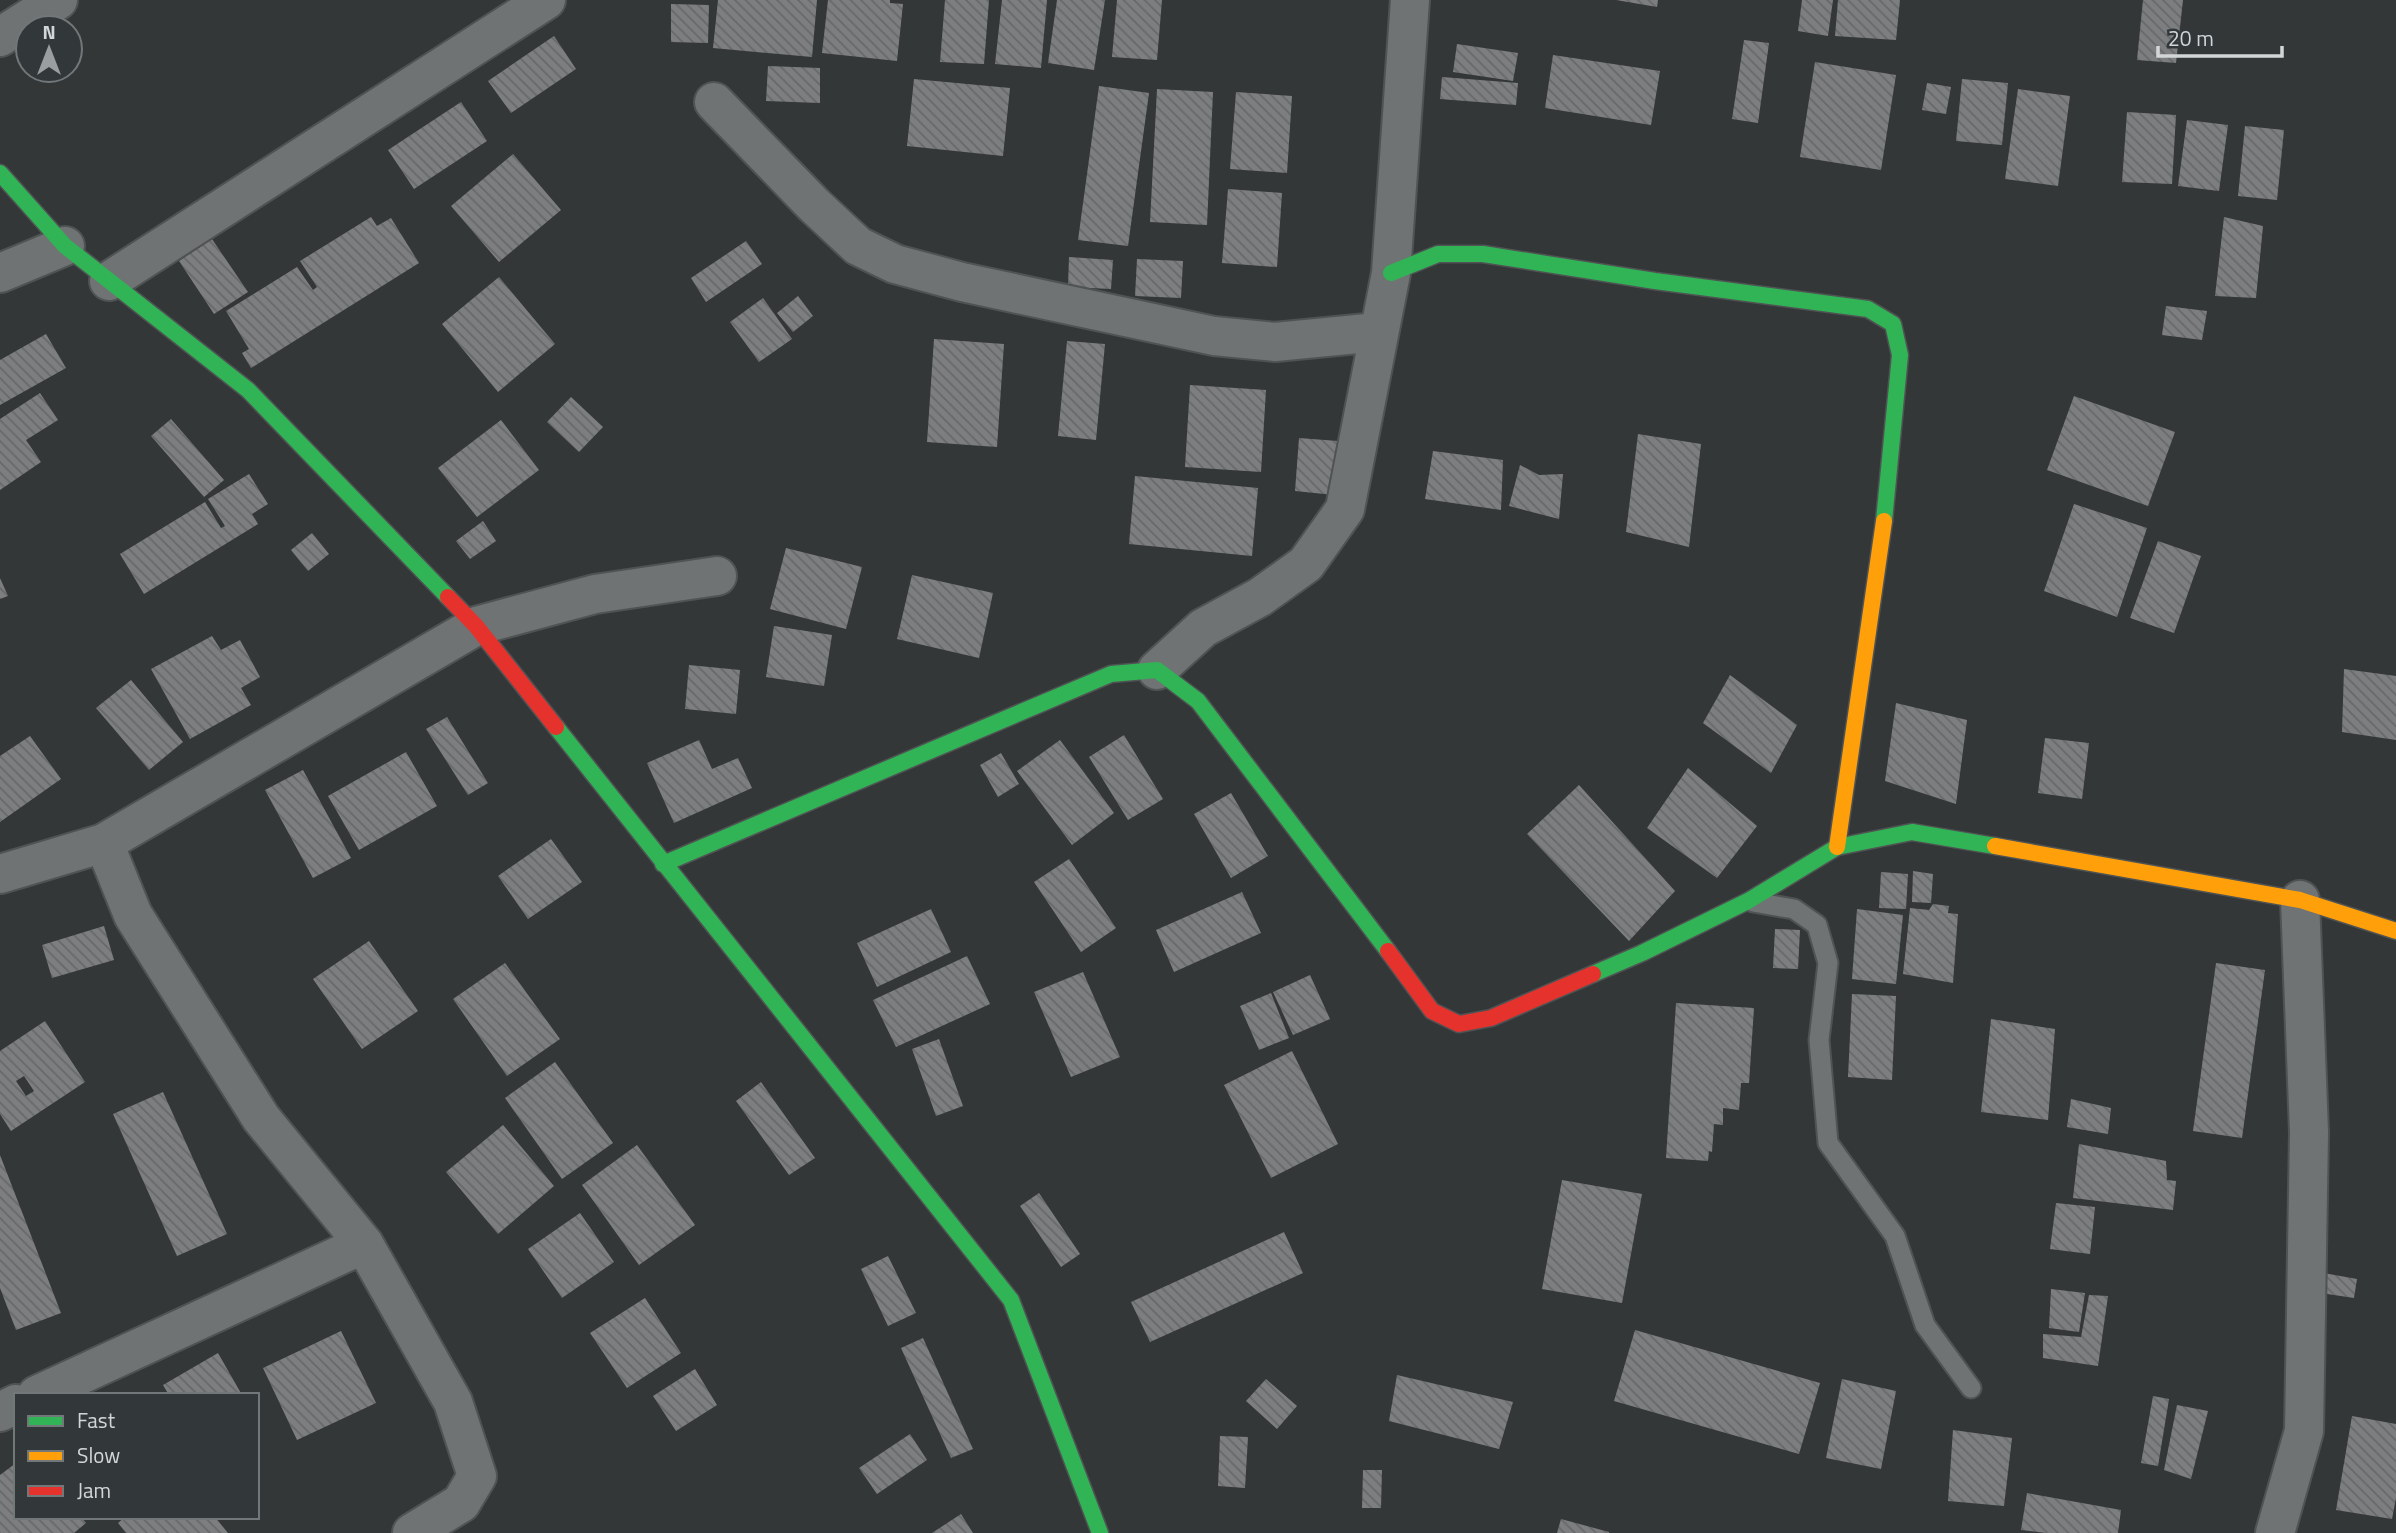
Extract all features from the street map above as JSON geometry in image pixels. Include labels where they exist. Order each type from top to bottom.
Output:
[{"type":"street","points":[[0,37],[58,0]]},
{"type":"street","points":[[109,281],[546,0]]},
{"type":"street","points":[[663,864],[1111,674],[1157,670],[1203,628],[1259,597],[1306,564],[1345,509],[1391,273],[1409,0]]},
{"type":"street","points":[[714,102],[814,205],[858,246],[895,264],[962,282],[1214,336],[1275,342],[1378,332]]},
{"type":"street","points":[[0,173],[65,246],[248,390],[476,626],[1011,1300],[1100,1533]]},
{"type":"street","points":[[0,273],[65,246]]},
{"type":"street","points":[[1391,273],[1438,254],[1483,254],[1656,281],[1868,309],[1893,324],[1900,355],[1889,484],[1837,847]]},
{"type":"street","points":[[0,874],[104,843],[476,626],[595,594],[718,576]]},
{"type":"street","points":[[1157,670],[1198,701],[1327,868],[1432,1012],[1459,1024],[1492,1018],[1642,953],[1748,901],[1837,847],[1912,832],[2300,900],[2396,931]]},
{"type":"street","points":[[104,843],[134,915],[261,1118],[364,1244],[453,1402],[477,1476],[461,1503],[412,1533]]},
{"type":"street","points":[[2275,1533],[2304,1432],[2309,1132],[2300,900]]},
{"type":"street","points":[[41,1393],[364,1244]]},
{"type":"lane","points":[[1748,901],[1794,909],[1817,925],[1828,963],[1819,1040],[1828,1143],[1895,1236],[1925,1325],[1971,1388]]},
{"type":"building","points":[[718,0],[817,0],[812,57],[713,48]]},
{"type":"building","points":[[828,0],[890,0],[890,3],[903,4],[897,61],[822,53]]},
{"type":"building","points":[[945,0],[989,0],[984,64],[940,62]]},
{"type":"building","points":[[1002,0],[1047,0],[1041,68],[995,64]]},
{"type":"building","points":[[1057,0],[1105,0],[1094,70],[1048,63]]},
{"type":"building","points":[[1117,0],[1162,0],[1157,60],[1112,57]]},
{"type":"building","points":[[1616,0],[1658,0],[1657,7]]},
{"type":"building","points":[[1802,0],[1833,0],[1828,36],[1798,31]]},
{"type":"building","points":[[1838,0],[1900,0],[1896,40],[1835,36]]},
{"type":"building","points":[[2143,0],[2183,0],[2176,63],[2137,60]]},
{"type":"building","points":[[671,4],[709,5],[708,43],[671,42]]},
{"type":"building","points":[[554,36],[576,69],[511,113],[488,81]]},
{"type":"building","points":[[1744,40],[1769,43],[1758,123],[1732,119]]},
{"type":"building","points":[[1457,44],[1518,53],[1513,81],[1453,72]]},
{"type":"building","points":[[1553,55],[1660,71],[1651,125],[1545,108]]},
{"type":"building","points":[[1815,62],[1896,75],[1881,170],[1800,157]]},
{"type":"building","points":[[768,66],[820,68],[820,103],[766,101]]},
{"type":"building","points":[[1442,77],[1518,83],[1516,105],[1440,99]]},
{"type":"building","points":[[914,79],[1010,88],[1003,156],[907,146]]},
{"type":"building","points":[[1962,79],[2008,83],[2002,145],[1956,141]]},
{"type":"building","points":[[1927,83],[1951,87],[1946,114],[1922,110]]},
{"type":"building","points":[[1099,86],[1149,93],[1128,246],[1078,240]]},
{"type":"building","points":[[1157,89],[1213,92],[1207,225],[1150,222]]},
{"type":"building","points":[[2018,89],[2070,96],[2058,186],[2005,179]]},
{"type":"building","points":[[1236,92],[1292,96],[1287,173],[1230,169]]},
{"type":"building","points":[[461,102],[487,141],[414,189],[388,150]]},
{"type":"building","points":[[2127,112],[2176,115],[2172,184],[2122,182]]},
{"type":"building","points":[[2187,120],[2228,125],[2219,191],[2178,186]]},
{"type":"building","points":[[2245,126],[2284,130],[2277,200],[2238,196]]},
{"type":"building","points":[[513,154],[561,210],[499,262],[451,206]]},
{"type":"building","points":[[1228,189],[1282,193],[1277,267],[1222,263]]},
{"type":"building","points":[[371,217],[377,226],[391,218],[419,263],[251,368],[242,353],[249,349],[226,311],[297,267],[313,290],[317,287],[300,261]]},
{"type":"building","points":[[2224,217],[2263,226],[2256,298],[2215,296]]},
{"type":"building","points":[[212,239],[248,292],[214,314],[179,261]]},
{"type":"building","points":[[746,241],[762,264],[706,302],[691,278]]},
{"type":"building","points":[[1069,257],[1113,260],[1111,289],[1068,287]]},
{"type":"building","points":[[1137,259],[1183,261],[1181,298],[1135,296]]},
{"type":"building","points":[[499,277],[555,344],[498,392],[442,324]]},
{"type":"building","points":[[798,296],[813,316],[793,332],[777,313]]},
{"type":"building","points":[[763,298],[792,339],[759,362],[730,322]]},
{"type":"building","points":[[2166,306],[2207,311],[2202,340],[2162,335]]},
{"type":"building","points":[[46,334],[66,368],[0,405],[0,360]]},
{"type":"building","points":[[934,339],[1004,344],[997,447],[927,442]]},
{"type":"building","points":[[1067,341],[1105,344],[1096,440],[1058,436]]},
{"type":"building","points":[[1190,385],[1266,390],[1261,472],[1185,467]]},
{"type":"building","points":[[40,393],[58,420],[26,440],[41,462],[0,490],[0,419]]},
{"type":"building","points":[[2074,396],[2175,432],[2148,506],[2047,470]]},
{"type":"building","points":[[571,397],[603,427],[579,452],[547,422]]},
{"type":"building","points":[[171,419],[224,480],[204,497],[151,436]]},
{"type":"building","points":[[501,420],[539,470],[477,517],[438,468]]},
{"type":"building","points":[[1638,434],[1701,444],[1689,547],[1626,532]]},
{"type":"building","points":[[1299,438],[1338,441],[1334,495],[1295,491]]},
{"type":"building","points":[[1433,451],[1503,460],[1501,510],[1425,499]]},
{"type":"building","points":[[1520,465],[1539,475],[1563,474],[1559,519],[1509,506]]},
{"type":"building","points":[[249,474],[268,504],[252,514],[258,524],[144,594],[120,554],[205,502],[221,528],[225,526],[208,499]]},
{"type":"building","points":[[1135,476],[1258,488],[1252,556],[1129,544]]},
{"type":"building","points":[[2074,504],[2147,528],[2117,617],[2044,591]]},
{"type":"building","points":[[483,521],[496,541],[470,559],[456,541]]},
{"type":"building","points":[[312,533],[329,554],[308,571],[291,550]]},
{"type":"building","points":[[2158,541],[2201,556],[2174,633],[2130,618]]},
{"type":"building","points":[[786,548],[862,567],[846,629],[770,609]]},
{"type":"building","points":[[912,575],[993,593],[979,658],[897,639]]},
{"type":"building","points":[[0,578],[8,596],[0,599]]},
{"type":"building","points":[[774,626],[832,635],[824,686],[766,677]]},
{"type":"building","points":[[212,636],[221,650],[240,640],[260,677],[241,688],[251,705],[190,739],[151,669]]},
{"type":"building","points":[[689,665],[740,670],[736,714],[685,709]]},
{"type":"building","points":[[2344,669],[2396,676],[2396,740],[2342,732]]},
{"type":"building","points":[[1730,675],[1797,725],[1771,773],[1703,723]]},
{"type":"building","points":[[131,680],[183,742],[149,770],[96,708]]},
{"type":"building","points":[[1896,703],[1967,720],[1956,804],[1885,781]]},
{"type":"building","points":[[447,717],[488,783],[468,795],[426,729]]},
{"type":"building","points":[[1124,735],[1163,799],[1128,820],[1089,757]]},
{"type":"building","points":[[30,736],[61,779],[0,822],[0,756]]},
{"type":"building","points":[[2045,738],[2089,743],[2082,799],[2038,793]]},
{"type":"building","points":[[699,740],[712,769],[738,758],[752,788],[674,823],[647,763]]},
{"type":"building","points":[[1060,740],[1114,813],[1072,845],[1017,771]]},
{"type":"building","points":[[406,752],[437,806],[359,850],[328,796]]},
{"type":"building","points":[[1001,753],[1019,784],[998,797],[980,765]]},
{"type":"building","points":[[1688,768],[1757,826],[1717,878],[1647,828]]},
{"type":"building","points":[[303,770],[351,858],[313,878],[265,790]]},
{"type":"building","points":[[1579,785],[1675,891],[1629,941],[1527,834]]},
{"type":"building","points":[[1231,793],[1268,856],[1231,878],[1194,814]]},
{"type":"building","points":[[551,839],[582,882],[528,919],[498,876]]},
{"type":"building","points":[[1069,859],[1116,928],[1081,952],[1034,882]]},
{"type":"building","points":[[1913,871],[1933,874],[1931,903],[1912,902]]},
{"type":"building","points":[[1881,872],[1908,874],[1906,909],[1879,908]]},
{"type":"building","points":[[1242,892],[1261,933],[1174,972],[1156,930]]},
{"type":"building","points":[[1933,904],[1949,906],[1948,913],[1958,914],[1953,983],[1903,974],[1910,908],[1929,910]]},
{"type":"building","points":[[931,909],[951,952],[877,987],[857,943]]},
{"type":"building","points":[[1857,909],[1903,915],[1896,984],[1852,979]]},
{"type":"building","points":[[104,926],[114,960],[52,978],[42,945]]},
{"type":"building","points":[[1775,929],[1800,930],[1798,969],[1773,968]]},
{"type":"building","points":[[369,941],[418,1011],[362,1049],[313,979]]},
{"type":"building","points":[[967,956],[990,1004],[896,1047],[873,1000]]},
{"type":"building","points":[[505,963],[560,1039],[507,1076],[453,999]]},
{"type":"building","points":[[2216,963],[2265,970],[2242,1138],[2193,1131]]},
{"type":"building","points":[[1083,972],[1120,1057],[1071,1077],[1034,992]]},
{"type":"building","points":[[1310,975],[1330,1019],[1293,1035],[1273,992]]},
{"type":"building","points":[[1271,993],[1289,1038],[1259,1050],[1240,1006]]},
{"type":"building","points":[[1852,994],[1896,996],[1892,1080],[1848,1077]]},
{"type":"building","points":[[1676,1003],[1754,1008],[1749,1083],[1741,1083],[1739,1110],[1723,1108],[1723,1125],[1714,1124],[1712,1152],[1709,1151],[1708,1161],[1666,1158]]},
{"type":"building","points":[[1991,1019],[2055,1029],[2048,1120],[1981,1112]]},
{"type":"building","points":[[45,1021],[85,1082],[11,1131],[0,1114],[0,1051]],"holes":[[[24,1076],[34,1091],[26,1096],[16,1081]]]},
{"type":"building","points":[[939,1039],[963,1106],[936,1116],[912,1049]]},
{"type":"building","points":[[1292,1051],[1338,1144],[1271,1178],[1224,1085]]},
{"type":"building","points":[[555,1062],[613,1143],[562,1179],[505,1098]]},
{"type":"building","points":[[761,1082],[815,1158],[789,1175],[736,1101]]},
{"type":"building","points":[[163,1092],[227,1234],[177,1256],[113,1114]]},
{"type":"building","points":[[2071,1099],[2111,1108],[2108,1134],[2067,1127]]},
{"type":"building","points":[[503,1125],[554,1186],[498,1234],[446,1172]]},
{"type":"building","points":[[2079,1144],[2166,1161],[2167,1180],[2176,1181],[2173,1210],[2073,1198]]},
{"type":"building","points":[[637,1145],[695,1225],[639,1265],[582,1185]]},
{"type":"building","points":[[0,1155],[61,1313],[16,1330],[0,1288]]},
{"type":"building","points":[[1562,1180],[1642,1194],[1622,1303],[1542,1289]]},
{"type":"building","points":[[1039,1193],[1080,1254],[1061,1267],[1020,1206]]},
{"type":"building","points":[[2056,1203],[2095,1207],[2090,1254],[2050,1249]]},
{"type":"building","points":[[580,1213],[614,1262],[562,1298],[528,1249]]},
{"type":"building","points":[[1284,1232],[1303,1273],[1150,1342],[1131,1302]]},
{"type":"building","points":[[888,1256],[916,1313],[888,1326],[861,1269]]},
{"type":"building","points":[[2318,1272],[2357,1279],[2354,1298],[2314,1292]]},
{"type":"building","points":[[2051,1289],[2085,1293],[2079,1332],[2049,1328]]},
{"type":"building","points":[[2089,1295],[2108,1296],[2098,1366],[2043,1358],[2043,1334],[2081,1337]]},
{"type":"building","points":[[645,1298],[681,1353],[627,1388],[590,1333]]},
{"type":"building","points":[[1635,1330],[1820,1383],[1799,1454],[1614,1401]]},
{"type":"building","points":[[341,1331],[376,1403],[297,1440],[263,1368]]},
{"type":"building","points":[[923,1338],[973,1449],[951,1458],[901,1348]]},
{"type":"building","points":[[218,1353],[241,1393],[168,1393],[163,1385]]},
{"type":"building","points":[[695,1369],[717,1405],[676,1431],[653,1396]]},
{"type":"building","points":[[1397,1375],[1513,1402],[1499,1449],[1389,1421]]},
{"type":"building","points":[[1266,1379],[1297,1406],[1277,1429],[1246,1401]]},
{"type":"building","points":[[1842,1379],[1896,1391],[1881,1469],[1826,1458]]},
{"type":"building","points":[[2153,1396],[2169,1399],[2158,1466],[2141,1463]]},
{"type":"building","points":[[2177,1405],[2208,1411],[2191,1479],[2164,1470]]},
{"type":"building","points":[[2352,1416],[2396,1424],[2396,1498],[2392,1519],[2336,1510]]},
{"type":"building","points":[[1953,1430],[2012,1438],[2004,1506],[1948,1501]]},
{"type":"building","points":[[910,1434],[927,1460],[877,1494],[859,1468]]},
{"type":"building","points":[[1220,1436],[1248,1437],[1245,1488],[1218,1486]]},
{"type":"building","points":[[14,1464],[14,1519],[83,1519],[86,1523],[74,1533],[0,1533],[0,1475]]},
{"type":"building","points":[[1363,1470],[1382,1470],[1381,1508],[1362,1508]]},
{"type":"building","points":[[2027,1493],[2121,1510],[2118,1533],[2046,1533],[2021,1530]]},
{"type":"building","points":[[961,1514],[973,1533],[932,1533]]},
{"type":"building","points":[[123,1519],[217,1519],[228,1533],[126,1533],[118,1523]]},
{"type":"building","points":[[1561,1519],[1609,1532],[1609,1533],[1557,1533]]},
{"type":"traffic: fast","points":[[0,173],[65,246],[248,390],[448,597]]},
{"type":"traffic: fast","points":[[1391,273],[1438,254],[1483,254],[1655,281],[1868,309],[1893,324],[1900,355],[1884,521]]},
{"type":"traffic: fast","points":[[663,864],[1111,674],[1157,670],[1198,701],[1388,951]]},
{"type":"traffic: fast","points":[[556,727],[1011,1300],[1100,1533]]},
{"type":"traffic: fast","points":[[1593,974],[1748,901],[1837,847],[1912,832],[1995,846]]},
{"type":"traffic: slow","points":[[1837,847],[1884,521]]},
{"type":"traffic: slow","points":[[1995,846],[2300,900],[2396,931]]},
{"type":"traffic: jam","points":[[448,597],[476,626],[556,727]]},
{"type":"traffic: jam","points":[[1388,951],[1432,1011],[1459,1024],[1491,1018],[1593,974]]}]
